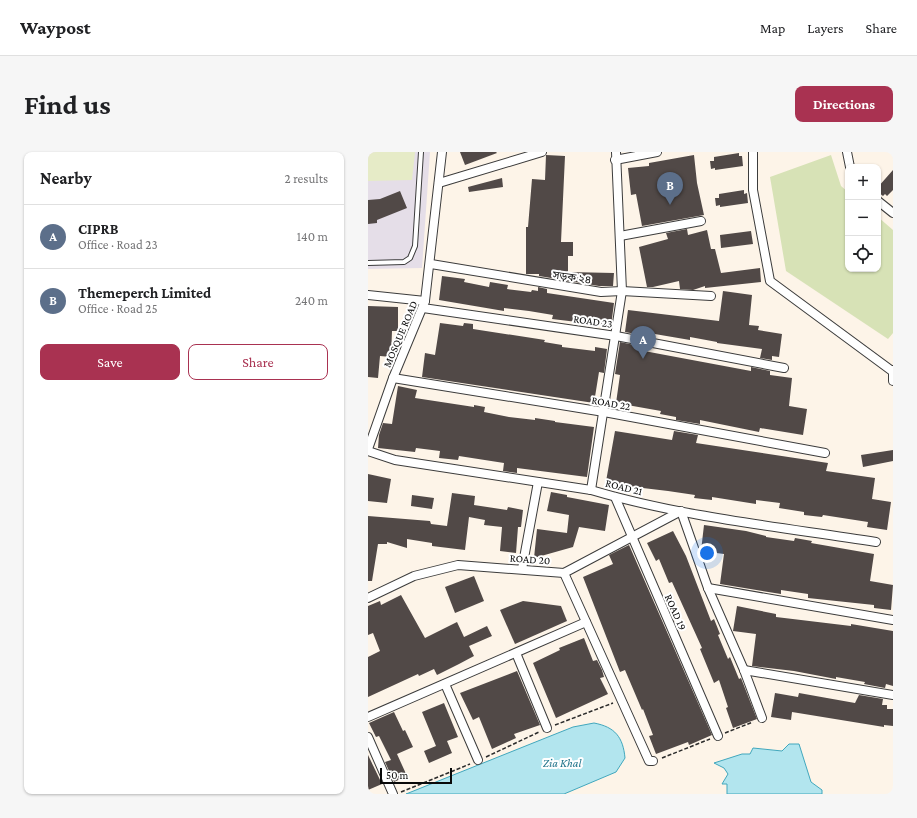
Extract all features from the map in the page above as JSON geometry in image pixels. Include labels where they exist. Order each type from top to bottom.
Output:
[{"type":"street","name":"MOSQUE ROAD","points":[[368,450],[393,378],[424,304],[431,264],[442,152]]},
{"type":"street","points":[[439,183],[542,152]]},
{"type":"street","points":[[591,490],[622,291],[615,156],[657,152]]},
{"type":"street","points":[[753,152],[753,190],[770,281],[892,371],[893,381]]},
{"type":"street","points":[[847,152],[849,164]]},
{"type":"street","points":[[881,203],[893,213]]},
{"type":"street","points":[[620,236],[701,221]]},
{"type":"street","name":"সড়ক ২৪","points":[[431,264],[601,292],[622,291],[711,296]]},
{"type":"street","name":"ROAD 23","points":[[368,295],[616,336],[784,368]]},
{"type":"street","name":"ROAD 22","points":[[393,378],[604,412],[824,453]]},
{"type":"street","name":"ROAD 21","points":[[368,450],[395,460],[591,490],[615,497],[681,511],[876,542]]},
{"type":"street","points":[[522,569],[538,482]]},
{"type":"street","name":"ROAD 19","points":[[615,497],[718,736]]},
{"type":"street","points":[[681,511],[708,588],[744,670],[762,714],[762,718]]},
{"type":"street","name":"ROAD 20","points":[[368,598],[414,576],[445,567],[458,565],[564,573],[681,511]]},
{"type":"street","points":[[564,573],[620,700],[649,761],[653,761]]},
{"type":"street","points":[[708,588],[893,620]]},
{"type":"street","points":[[368,717],[586,622]]},
{"type":"street","points":[[516,653],[547,728]]},
{"type":"street","points":[[744,670],[893,695]]},
{"type":"street","points":[[445,684],[478,760]]},
{"type":"street","points":[[368,737],[393,794]]},
{"type":"lane","points":[[368,263],[404,262],[410,258],[415,246],[421,152]]},
{"type":"path","points":[[398,794],[478,760],[547,728],[620,700]]},
{"type":"path","points":[[653,761],[762,718]]},
{"type":"shaded area","points":[[368,152],[430,152],[422,268],[368,269]]},
{"type":"green space","points":[[368,152],[415,152],[412,180],[368,181]]},
{"type":"green space","points":[[831,155],[841,186],[845,189],[845,272],[881,272],[881,220],[893,230],[893,333],[888,339],[786,271],[770,177]]},
{"type":"water","name":"Zia Khal","points":[[594,723],[607,727],[617,734],[622,744],[625,758],[616,772],[564,794],[406,794],[573,727]]},
{"type":"water","points":[[789,744],[799,744],[811,782],[822,790],[822,794],[727,794],[727,784],[722,784],[728,774],[724,768],[714,763],[742,754],[750,754],[753,748],[782,751]]},
{"type":"building","points":[[460,152],[496,152],[497,153],[465,165]]},
{"type":"building","points":[[739,153],[739,156],[742,156],[743,166],[715,170],[715,168],[711,169],[710,161],[714,161],[714,157]]},
{"type":"building","points":[[546,155],[565,156],[561,242],[573,242],[573,256],[568,256],[568,272],[614,273],[613,286],[599,286],[539,276],[539,274],[526,274],[526,227],[528,227],[532,179],[545,180]]},
{"type":"building","points":[[694,155],[697,183],[704,215],[642,226],[636,194],[631,195],[628,168],[649,166],[649,163]]},
{"type":"building","points":[[893,170],[893,190],[887,196],[885,194],[883,196],[881,194],[881,184]]},
{"type":"building","points":[[502,178],[503,187],[469,192],[468,187]]},
{"type":"building","points":[[744,190],[744,194],[747,193],[748,203],[720,207],[720,205],[716,206],[715,198],[719,198],[719,194]]},
{"type":"building","points":[[400,191],[407,208],[377,220],[377,223],[368,224],[368,200],[380,199]]},
{"type":"building","points":[[687,229],[688,235],[707,230],[711,249],[715,249],[721,273],[760,268],[761,282],[705,288],[705,286],[693,290],[680,289],[679,281],[647,287],[639,247],[668,239],[666,233]]},
{"type":"building","points":[[751,231],[753,244],[721,248],[720,235]]},
{"type":"building","points":[[442,276],[465,279],[464,282],[489,287],[490,282],[508,285],[507,289],[531,292],[532,290],[538,291],[538,287],[547,289],[547,293],[614,303],[611,326],[552,319],[553,315],[529,311],[504,308],[504,311],[439,300]]},
{"type":"building","points":[[723,291],[752,295],[749,325],[759,326],[758,330],[782,334],[779,357],[772,356],[772,360],[760,358],[762,349],[717,343],[690,337],[690,340],[643,332],[641,335],[625,332],[628,310],[719,321]]},
{"type":"building","points":[[368,306],[398,307],[398,331],[392,331],[391,357],[380,356],[378,378],[368,377]]},
{"type":"building","points":[[440,323],[463,326],[464,323],[473,324],[473,329],[545,340],[544,342],[562,345],[562,347],[595,351],[595,347],[607,349],[604,373],[599,372],[594,403],[422,377],[425,353],[435,355]]},
{"type":"building","points":[[620,342],[639,346],[639,350],[751,371],[751,367],[770,371],[770,375],[792,378],[789,406],[807,409],[803,435],[760,428],[759,432],[700,420],[700,424],[676,420],[676,417],[660,414],[661,411],[616,403],[620,375],[615,374]]},
{"type":"building","points":[[398,386],[417,390],[415,398],[474,407],[474,405],[485,407],[484,412],[509,417],[535,420],[535,418],[594,427],[587,477],[517,468],[517,473],[503,471],[504,463],[459,456],[458,460],[439,458],[440,451],[416,448],[415,452],[378,448],[379,435],[383,423],[392,424]]},
{"type":"building","points":[[615,431],[672,440],[674,431],[698,435],[696,443],[828,463],[826,471],[875,478],[872,499],[891,502],[887,530],[867,527],[868,522],[823,515],[822,517],[804,515],[804,512],[779,508],[780,503],[756,500],[756,504],[712,497],[712,500],[694,498],[695,495],[668,491],[626,486],[626,490],[605,487]]},
{"type":"building","points":[[893,450],[893,461],[863,467],[861,455]]},
{"type":"building","points":[[368,474],[391,479],[387,503],[368,501]]},
{"type":"building","points":[[551,492],[567,495],[567,497],[609,505],[605,531],[579,527],[573,547],[534,558],[537,529],[567,533],[569,515],[547,511]]},
{"type":"building","points":[[452,493],[475,496],[474,505],[507,510],[508,507],[523,510],[521,527],[518,527],[516,553],[500,551],[502,527],[484,525],[485,520],[469,517],[465,550],[432,546],[432,543],[407,539],[407,548],[387,542],[387,544],[378,544],[372,581],[368,581],[368,516],[430,521],[431,524],[447,526]]},
{"type":"building","points":[[412,495],[434,498],[432,509],[411,506]]},
{"type":"building","points":[[704,525],[746,531],[766,537],[794,541],[795,538],[812,541],[811,543],[874,554],[870,581],[893,585],[891,610],[874,608],[874,605],[808,598],[808,594],[781,590],[781,594],[720,584],[724,554],[701,551]]},
{"type":"building","points":[[673,531],[686,556],[711,621],[714,619],[720,634],[718,635],[728,659],[730,657],[739,679],[741,678],[757,719],[733,728],[719,680],[714,683],[700,649],[702,648],[672,582],[669,583],[659,559],[656,561],[647,543]]},
{"type":"building","points":[[629,545],[712,735],[689,745],[688,742],[656,754],[649,736],[653,735],[643,709],[642,710],[625,670],[620,672],[583,577],[613,564],[609,555]]},
{"type":"building","points":[[474,576],[484,601],[455,613],[445,587]]},
{"type":"building","points":[[401,595],[425,638],[457,622],[464,637],[487,626],[492,636],[469,646],[474,656],[437,675],[434,669],[419,676],[418,674],[368,697],[368,657],[380,651],[373,633],[368,635],[368,606],[380,601],[381,605]]},
{"type":"building","points":[[523,601],[561,606],[567,621],[515,644],[500,610]]},
{"type":"building","points":[[737,606],[776,614],[776,617],[851,626],[851,624],[893,631],[893,686],[886,684],[885,688],[864,684],[865,682],[836,677],[836,679],[794,671],[752,666],[756,634],[733,631]]},
{"type":"building","points":[[584,638],[593,661],[597,660],[602,670],[604,677],[600,678],[608,694],[556,718],[533,663],[560,650],[559,648]]},
{"type":"building","points":[[517,671],[540,725],[514,734],[516,738],[492,749],[479,717],[473,720],[460,693]]},
{"type":"building","points":[[775,693],[798,697],[799,693],[855,703],[859,695],[883,699],[882,705],[887,705],[887,709],[893,709],[893,726],[884,725],[884,727],[792,712],[791,720],[771,717]]},
{"type":"building","points":[[444,703],[458,737],[447,741],[452,753],[429,763],[424,751],[436,746],[422,712]]},
{"type":"building","points":[[394,712],[413,747],[397,754],[407,776],[394,782],[385,762],[391,760],[379,736],[376,737],[369,723]]},
{"type":"building","points":[[368,755],[382,784],[368,790]]},
{"type":"place","name":"Themeperch Limited","points":[[670,205]]},
{"type":"place","name":"CIPRB","points":[[643,359]]}]
